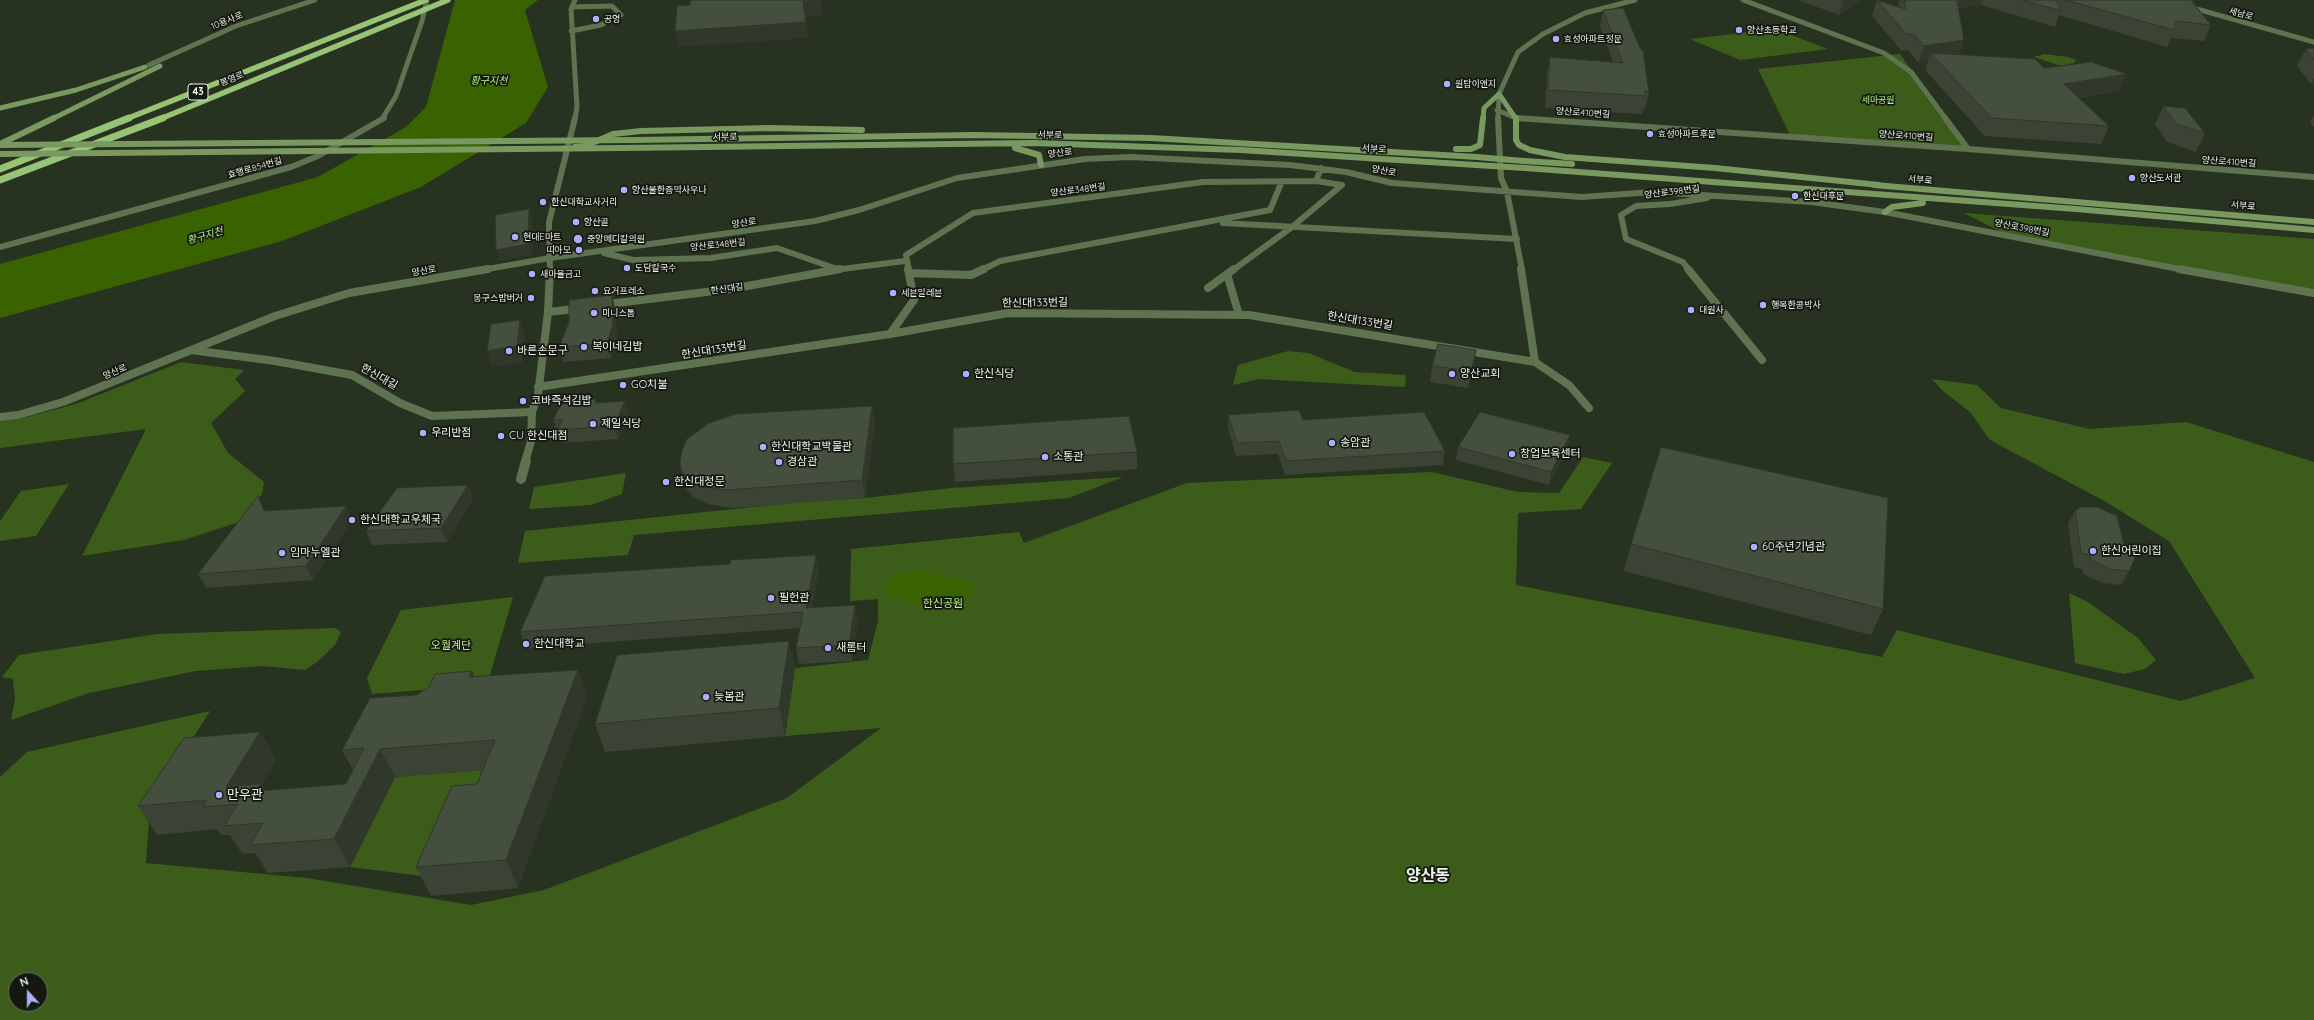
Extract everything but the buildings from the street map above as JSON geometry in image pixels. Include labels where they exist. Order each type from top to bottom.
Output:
[{"type":"highway","name":"봉영로","points":[[0,170],[427,0]]},
{"type":"highway","name":"봉영로","points":[[0,180],[143,126],[448,0]]},
{"type":"main road","points":[[0,108],[76,90],[148,65]]},
{"type":"main road","points":[[0,145],[160,66]]},
{"type":"main road","points":[[1151,138],[1210,136],[1471,149],[1480,145],[1484,108],[1499,94],[1516,118],[1516,140],[1520,145],[1530,150],[1546,154],[1715,168],[1879,185]]},
{"type":"main road","points":[[568,147],[585,146],[598,139],[617,133],[668,130],[958,130],[975,135]]},
{"type":"main road","name":"서부로","points":[[0,145],[634,140],[975,135],[1151,138],[1477,157],[1879,185],[2314,222]]},
{"type":"main road","points":[[813,145],[1015,148],[1039,155],[1041,165]]},
{"type":"main road","name":"서부로","points":[[0,154],[813,145],[1128,145],[1476,164],[2076,209],[2314,230]]},
{"type":"main road","points":[[1885,212],[1892,207],[1905,204],[1922,203],[2030,211],[2076,209]]},
{"type":"street","name":"10용사로","points":[[148,65],[236,26],[316,0]]},
{"type":"street","name":"10용사로","points":[[160,66],[237,29],[324,0]]},
{"type":"street","name":"효행로854번길","points":[[0,247],[291,167],[318,156],[368,128],[385,117],[396,96],[422,21],[427,0]]},
{"type":"street","points":[[1535,362],[1516,239],[1507,192],[1501,178],[1497,107],[1499,94],[1518,52],[1543,34],[1585,13],[1635,0]]},
{"type":"street","points":[[1743,0],[1884,53],[1911,72],[1968,149]]},
{"type":"street","name":"세남로","points":[[2165,0],[2314,42]]},
{"type":"street","points":[[521,479],[531,441],[532,412],[538,395],[548,312],[550,258],[549,222],[577,107],[572,31],[573,3],[612,6],[621,16],[601,25],[572,31]]},
{"type":"street","name":"양산로410번길","points":[[1497,107],[1516,118],[1968,149],[2144,165],[2314,177]]},
{"type":"street","name":"양산로","points":[[0,417],[18,415],[63,402],[275,316],[349,293],[550,258],[815,221],[859,210],[957,178],[1041,165],[1130,157],[1199,159],[1321,168],[1392,182],[1507,192]]},
{"type":"street","points":[[1208,288],[1292,226],[1342,186],[1316,181],[1321,168]]},
{"type":"street","points":[[909,273],[971,275],[1000,261],[1270,210],[1282,181]]},
{"type":"street","name":"양산로348번길","points":[[905,262],[906,255],[973,213],[1203,182],[1316,181]]},
{"type":"street","name":"양산로398번길","points":[[1507,192],[1582,197],[1654,192],[1724,195],[1811,202],[1885,212],[2283,289],[2314,292]]},
{"type":"street","name":"양산로398번길","points":[[1724,195],[1670,204],[1636,206],[1621,215],[1626,240],[1682,262],[1762,360]]},
{"type":"street","points":[[1207,222],[1516,239]]},
{"type":"street","name":"양산로348번길","points":[[596,252],[633,260],[711,258],[777,248],[838,269]]},
{"type":"street","points":[[890,334],[914,300],[909,273],[905,262]]},
{"type":"street","name":"한신대길","points":[[548,312],[731,289],[838,269],[905,262]]},
{"type":"street","points":[[1227,274],[1239,315]]},
{"type":"street","name":"한신대133번길","points":[[538,388],[890,334],[1008,313],[1239,315],[1350,330],[1535,362],[1569,385],[1589,408]]},
{"type":"street","name":"한신대길","points":[[189,350],[275,361],[352,375],[400,403],[432,416],[532,412]]},
{"type":"green space","points":[[1775,29],[1828,49],[1740,60],[1690,39]]},
{"type":"green space","name":"세마공원","points":[[1900,54],[1968,149],[1791,137],[1758,69]]},
{"type":"green space","points":[[2044,54],[2068,57],[2076,60],[2074,63],[2061,66],[2034,57]]},
{"type":"green space","points":[[1964,213],[2314,239],[2314,293],[2009,236]]},
{"type":"green space","points":[[1288,351],[1308,353],[1355,372],[1406,375],[1405,387],[1259,379],[1233,385],[1238,365]]},
{"type":"green space","points":[[181,362],[244,370],[235,379],[245,391],[211,423],[228,453],[264,482],[262,494],[239,522],[184,540],[82,556],[146,429],[0,448],[0,421],[19,419],[76,404]]},
{"type":"green space","name":"한신공원","points":[[1932,379],[1977,385],[2001,408],[2090,429],[2186,422],[2314,462],[2314,1020],[0,1020],[0,777],[27,752],[210,711],[150,806],[146,863],[307,878],[471,905],[544,890],[787,798],[881,728],[785,736],[795,668],[868,660],[878,621],[878,599],[850,601],[851,549],[1019,532],[1024,543],[1187,483],[1432,472],[1518,492],[1559,493],[1583,457],[1612,463],[1581,509],[1518,513],[1516,585],[1882,657],[1897,630],[2181,701],[2255,678],[2169,541],[2106,502],[1990,440],[1970,412],[1943,391]]},
{"type":"green space","points":[[626,473],[622,494],[591,505],[529,509],[534,487]]},
{"type":"green space","points":[[1123,477],[1069,498],[634,535],[628,555],[518,563],[525,531],[800,502],[865,498],[951,488]]},
{"type":"green space","points":[[69,484],[36,536],[0,541],[0,521],[21,491]]},
{"type":"green space","points":[[2069,593],[2088,602],[2138,638],[2156,660],[2145,669],[2124,674],[2075,663]]},
{"type":"green space","name":"오월계단","points":[[513,597],[487,685],[372,694],[367,678],[401,610]]},
{"type":"green space","points":[[335,628],[341,632],[335,645],[317,662],[305,670],[263,666],[196,671],[89,693],[11,720],[15,699],[13,679],[2,677],[19,655],[157,634]]},
{"type":"green space","points":[[507,768],[438,878],[350,867],[395,777]]},
{"type":"water","name":"황구지천","points":[[455,0],[538,0],[525,10],[548,87],[526,123],[421,187],[282,241],[0,318],[0,264],[318,177],[406,127],[426,107]]},
{"type":"water","points":[[906,571],[920,571],[963,580],[973,583],[974,590],[967,601],[960,602],[951,597],[938,594],[919,606],[886,595],[884,589],[890,575]]},
{"type":"place","name":"공영","points":[[596,19]]},
{"type":"place","name":"양산초등학교","points":[[1739,30]]},
{"type":"place","name":"효성아파트정문","points":[[1556,39]]},
{"type":"place","name":"원탑이앤지","points":[[1447,84]]},
{"type":"place","name":"효성아파트후문","points":[[1650,134]]},
{"type":"place","name":"양산도서관","points":[[2132,178]]},
{"type":"place","name":"양산불한증막사우나","points":[[624,190]]},
{"type":"place","name":"한신대후문","points":[[1795,196]]},
{"type":"place","name":"한신대학교사거리","points":[[543,202]]},
{"type":"place","name":"양산골","points":[[576,222]]},
{"type":"place","name":"현대E마트","points":[[515,237]]},
{"type":"place","name":"중앙메디칼의원","points":[[578,239]]},
{"type":"place","name":"띠아모","points":[[579,250]]},
{"type":"place","name":"도담칼국수","points":[[627,268]]},
{"type":"place","name":"새마을금고","points":[[532,274]]},
{"type":"place","name":"요거프레소","points":[[595,291]]},
{"type":"place","name":"세븐일레븐","points":[[893,293]]},
{"type":"place","name":"봉구스밥버거","points":[[531,298]]},
{"type":"place","name":"행복한콩박사","points":[[1763,305]]},
{"type":"place","name":"대원사","points":[[1691,310]]},
{"type":"place","name":"미니스톱","points":[[594,313]]},
{"type":"place","name":"복이네김밥","points":[[584,347]]},
{"type":"place","name":"바른손문구","points":[[509,351]]},
{"type":"place","name":"한신식당","points":[[966,374]]},
{"type":"place","name":"양산교회","points":[[1452,374]]},
{"type":"place","name":"GO치불","points":[[623,385]]},
{"type":"place","name":"코바즉석김밥","points":[[523,401]]},
{"type":"place","name":"제일식당","points":[[593,424]]},
{"type":"place","name":"우리반점","points":[[423,433]]},
{"type":"place","name":"CU 한신대점","points":[[501,436]]},
{"type":"place","name":"송암관","points":[[1332,443]]},
{"type":"place","name":"한신대학교박물관","points":[[763,447]]},
{"type":"place","name":"창업보육센터","points":[[1512,454]]},
{"type":"place","name":"소통관","points":[[1045,457]]},
{"type":"place","name":"경삼관","points":[[779,462]]},
{"type":"place","name":"한신대정문","points":[[666,482]]},
{"type":"place","name":"한신대학교우체국","points":[[352,520]]},
{"type":"place","name":"60주년기념관","points":[[1754,547]]},
{"type":"place","name":"한신어린이집","points":[[2093,551]]},
{"type":"place","name":"임마누엘관","points":[[282,553]]},
{"type":"place","name":"필헌관","points":[[771,598]]},
{"type":"place","name":"한신대학교","points":[[526,644]]},
{"type":"place","name":"새롬터","points":[[828,648]]},
{"type":"place","name":"늦봄관","points":[[706,697]]},
{"type":"place","name":"만우관","points":[[219,795]]},
{"type":"district","name":"양산동","points":[[1428,876]]}]
